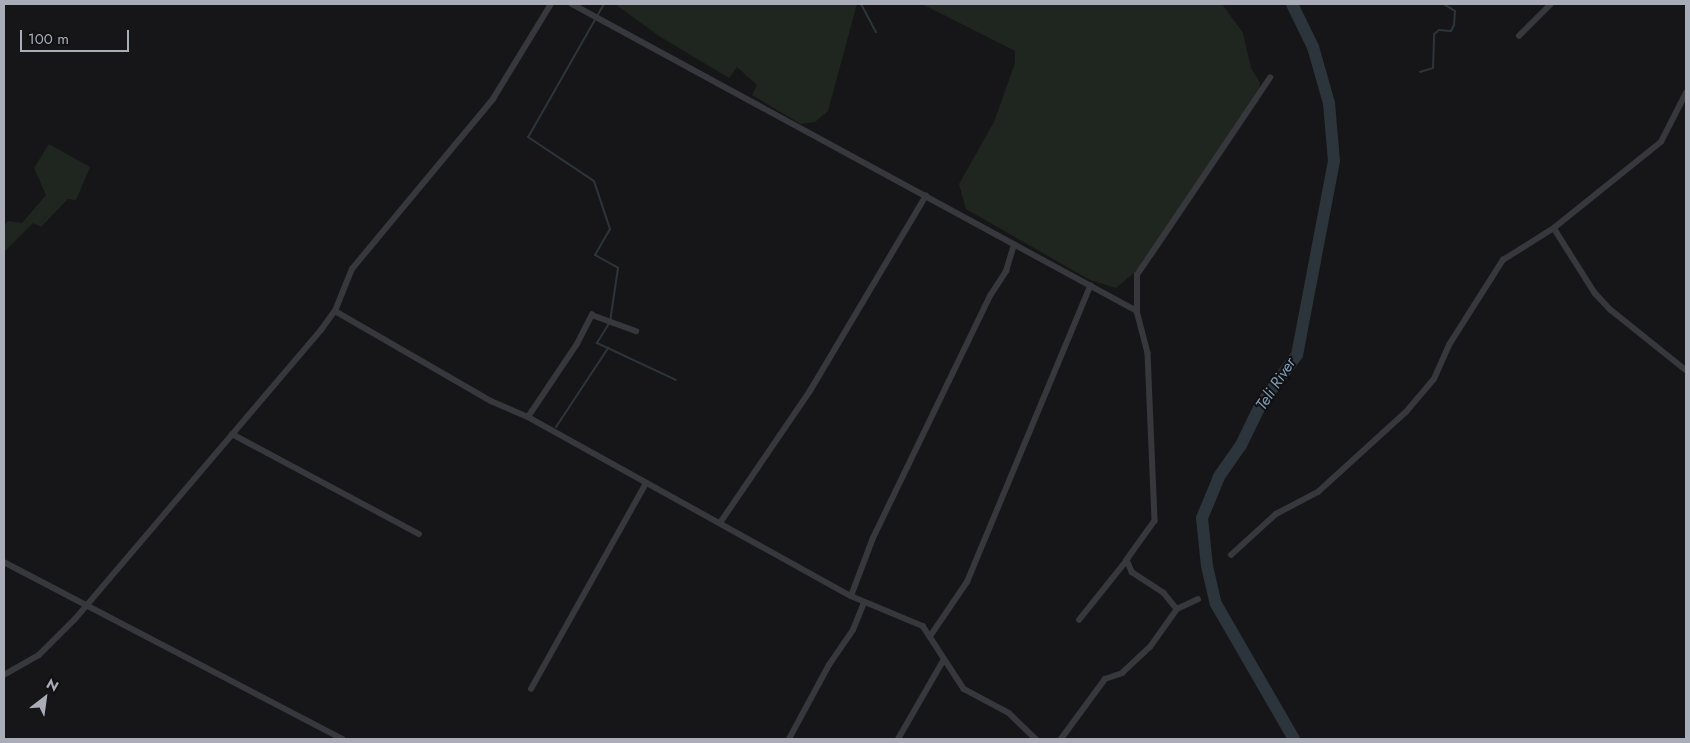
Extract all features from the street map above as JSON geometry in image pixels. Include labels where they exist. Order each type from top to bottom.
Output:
[{"type":"street","points":[[4,675],[39,655],[86,607],[334,311],[352,270],[493,99],[551,4]]},
{"type":"street","points":[[572,4],[1137,312]]},
{"type":"street","points":[[1519,36],[1551,4]]},
{"type":"street","points":[[1080,620],[1128,560],[1155,521],[1148,353],[1137,312],[1137,275],[1270,78]]},
{"type":"street","points":[[1231,555],[1276,514],[1318,492],[1406,412],[1434,379],[1449,345],[1503,260],[1554,228],[1661,142],[1686,93]]},
{"type":"street","points":[[720,524],[810,391],[926,196]]},
{"type":"street","points":[[1554,228],[1595,293],[1611,310],[1686,370]]},
{"type":"street","points":[[851,596],[873,538],[990,296],[1006,271],[1014,245]]},
{"type":"street","points":[[931,635],[944,621],[971,574],[1090,286]]},
{"type":"street","points":[[334,311],[491,401],[528,417],[864,603],[891,610],[923,626],[931,635],[943,662],[964,690],[1014,716],[1036,739]]},
{"type":"street","points":[[528,417],[577,344],[592,315],[636,331]]},
{"type":"street","points":[[232,434],[419,534]]},
{"type":"street","points":[[531,689],[646,483]]},
{"type":"street","points":[[1128,560],[1132,572],[1164,592],[1177,609]]},
{"type":"street","points":[[4,562],[86,607],[342,739]]},
{"type":"street","points":[[1061,739],[1101,684],[1122,673],[1150,647],[1177,609],[1198,599]]},
{"type":"street","points":[[789,739],[829,665],[853,630],[864,603]]},
{"type":"street","points":[[898,739],[943,662]]},
{"type":"shaded area","points":[[615,4],[857,4],[828,111],[815,122],[801,124],[752,95],[757,85],[737,67],[729,78],[659,36]]},
{"type":"shaded area","points":[[922,4],[1222,4],[1243,33],[1251,68],[1260,83],[1259,100],[1154,256],[1116,288],[1090,280],[966,209],[959,184],[994,122],[1015,63],[1015,51]]},
{"type":"shaded area","points":[[49,144],[90,167],[76,200],[68,199],[41,227],[33,223],[4,252],[4,226],[8,221],[22,223],[46,195],[34,168]]},
{"type":"waterway","points":[[604,4],[528,137],[594,181],[610,229],[595,255],[618,268],[610,322],[597,343],[676,380]]},
{"type":"waterway","points":[[861,4],[876,32]]},
{"type":"waterway","name":"Teli River","points":[[1292,4],[1313,47],[1329,103],[1334,161],[1297,355],[1261,404],[1241,445],[1219,477],[1202,518],[1207,566],[1216,604],[1294,739]]},
{"type":"waterway","name":"Teli River","points":[[1420,72],[1433,68],[1434,34],[1439,30],[1451,31],[1454,25],[1455,11],[1444,4]]},
{"type":"waterway","points":[[556,427],[608,348]]}]
